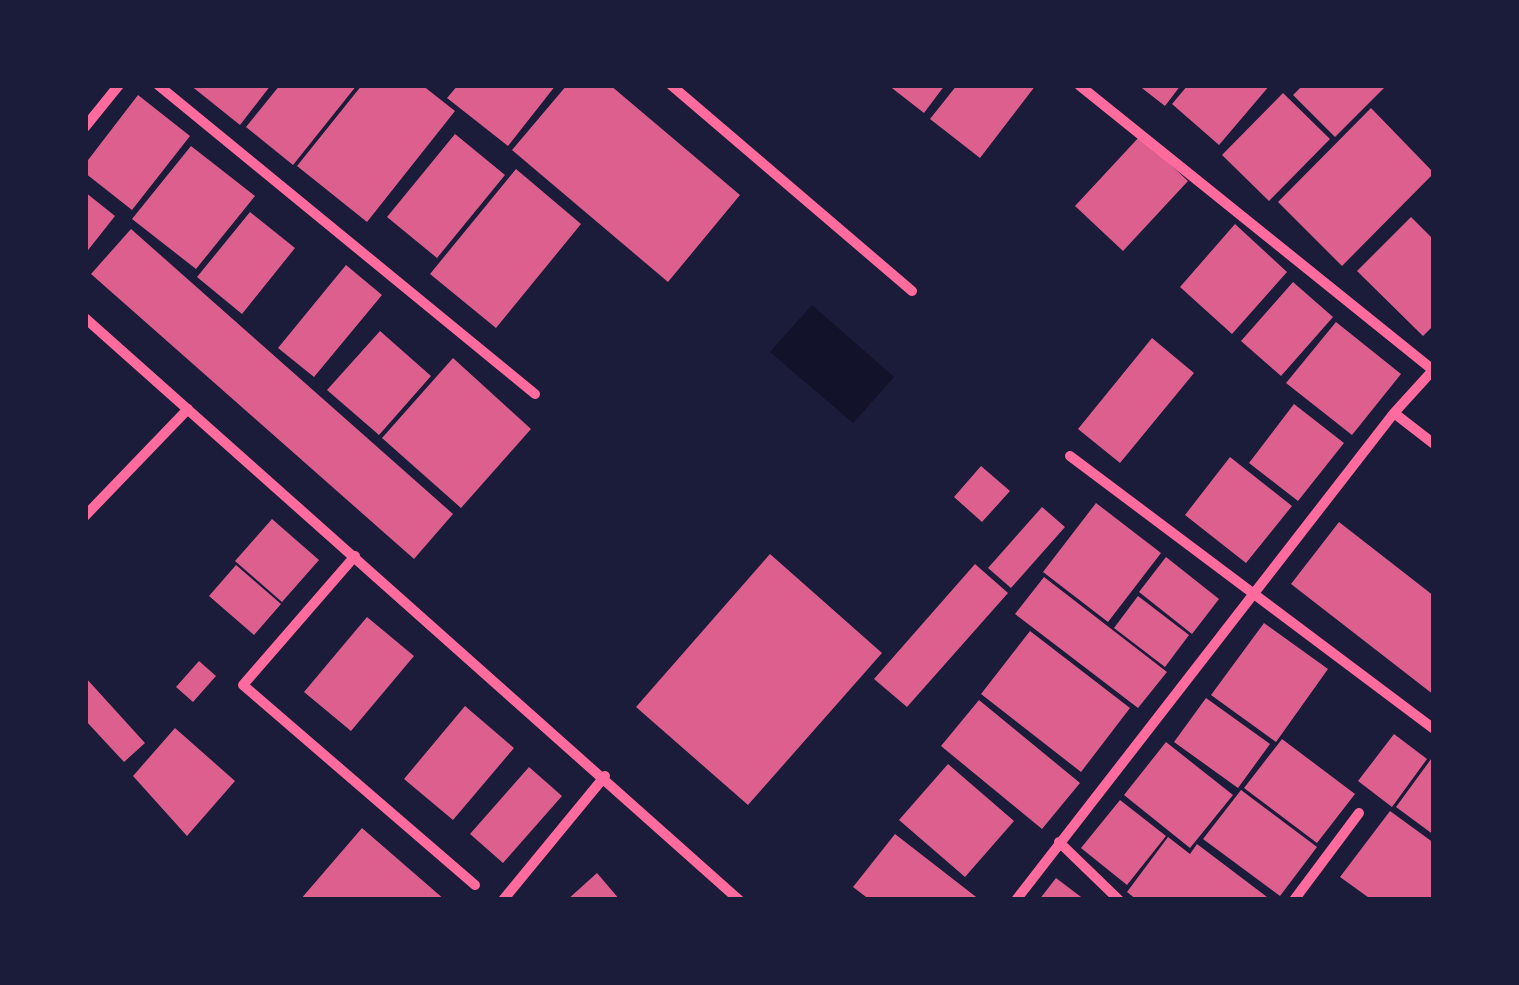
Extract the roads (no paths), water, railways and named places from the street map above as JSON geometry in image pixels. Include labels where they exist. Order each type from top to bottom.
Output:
[{"type":"street","points":[[85,127],[119,85]]},
{"type":"street","points":[[158,85],[535,394]]},
{"type":"street","points":[[670,85],[912,290]]},
{"type":"street","points":[[1016,900],[1394,413],[1434,370],[1079,85]]},
{"type":"street","points":[[85,318],[739,900]]},
{"type":"street","points":[[85,516],[188,410]]},
{"type":"street","points":[[1394,413],[1434,444]]},
{"type":"street","points":[[1070,456],[1434,729]]},
{"type":"street","points":[[354,556],[243,685],[474,885]]},
{"type":"street","points":[[503,900],[604,776]]},
{"type":"street","points":[[1294,900],[1359,813]]},
{"type":"street","points":[[1059,842],[1119,900]]}]
